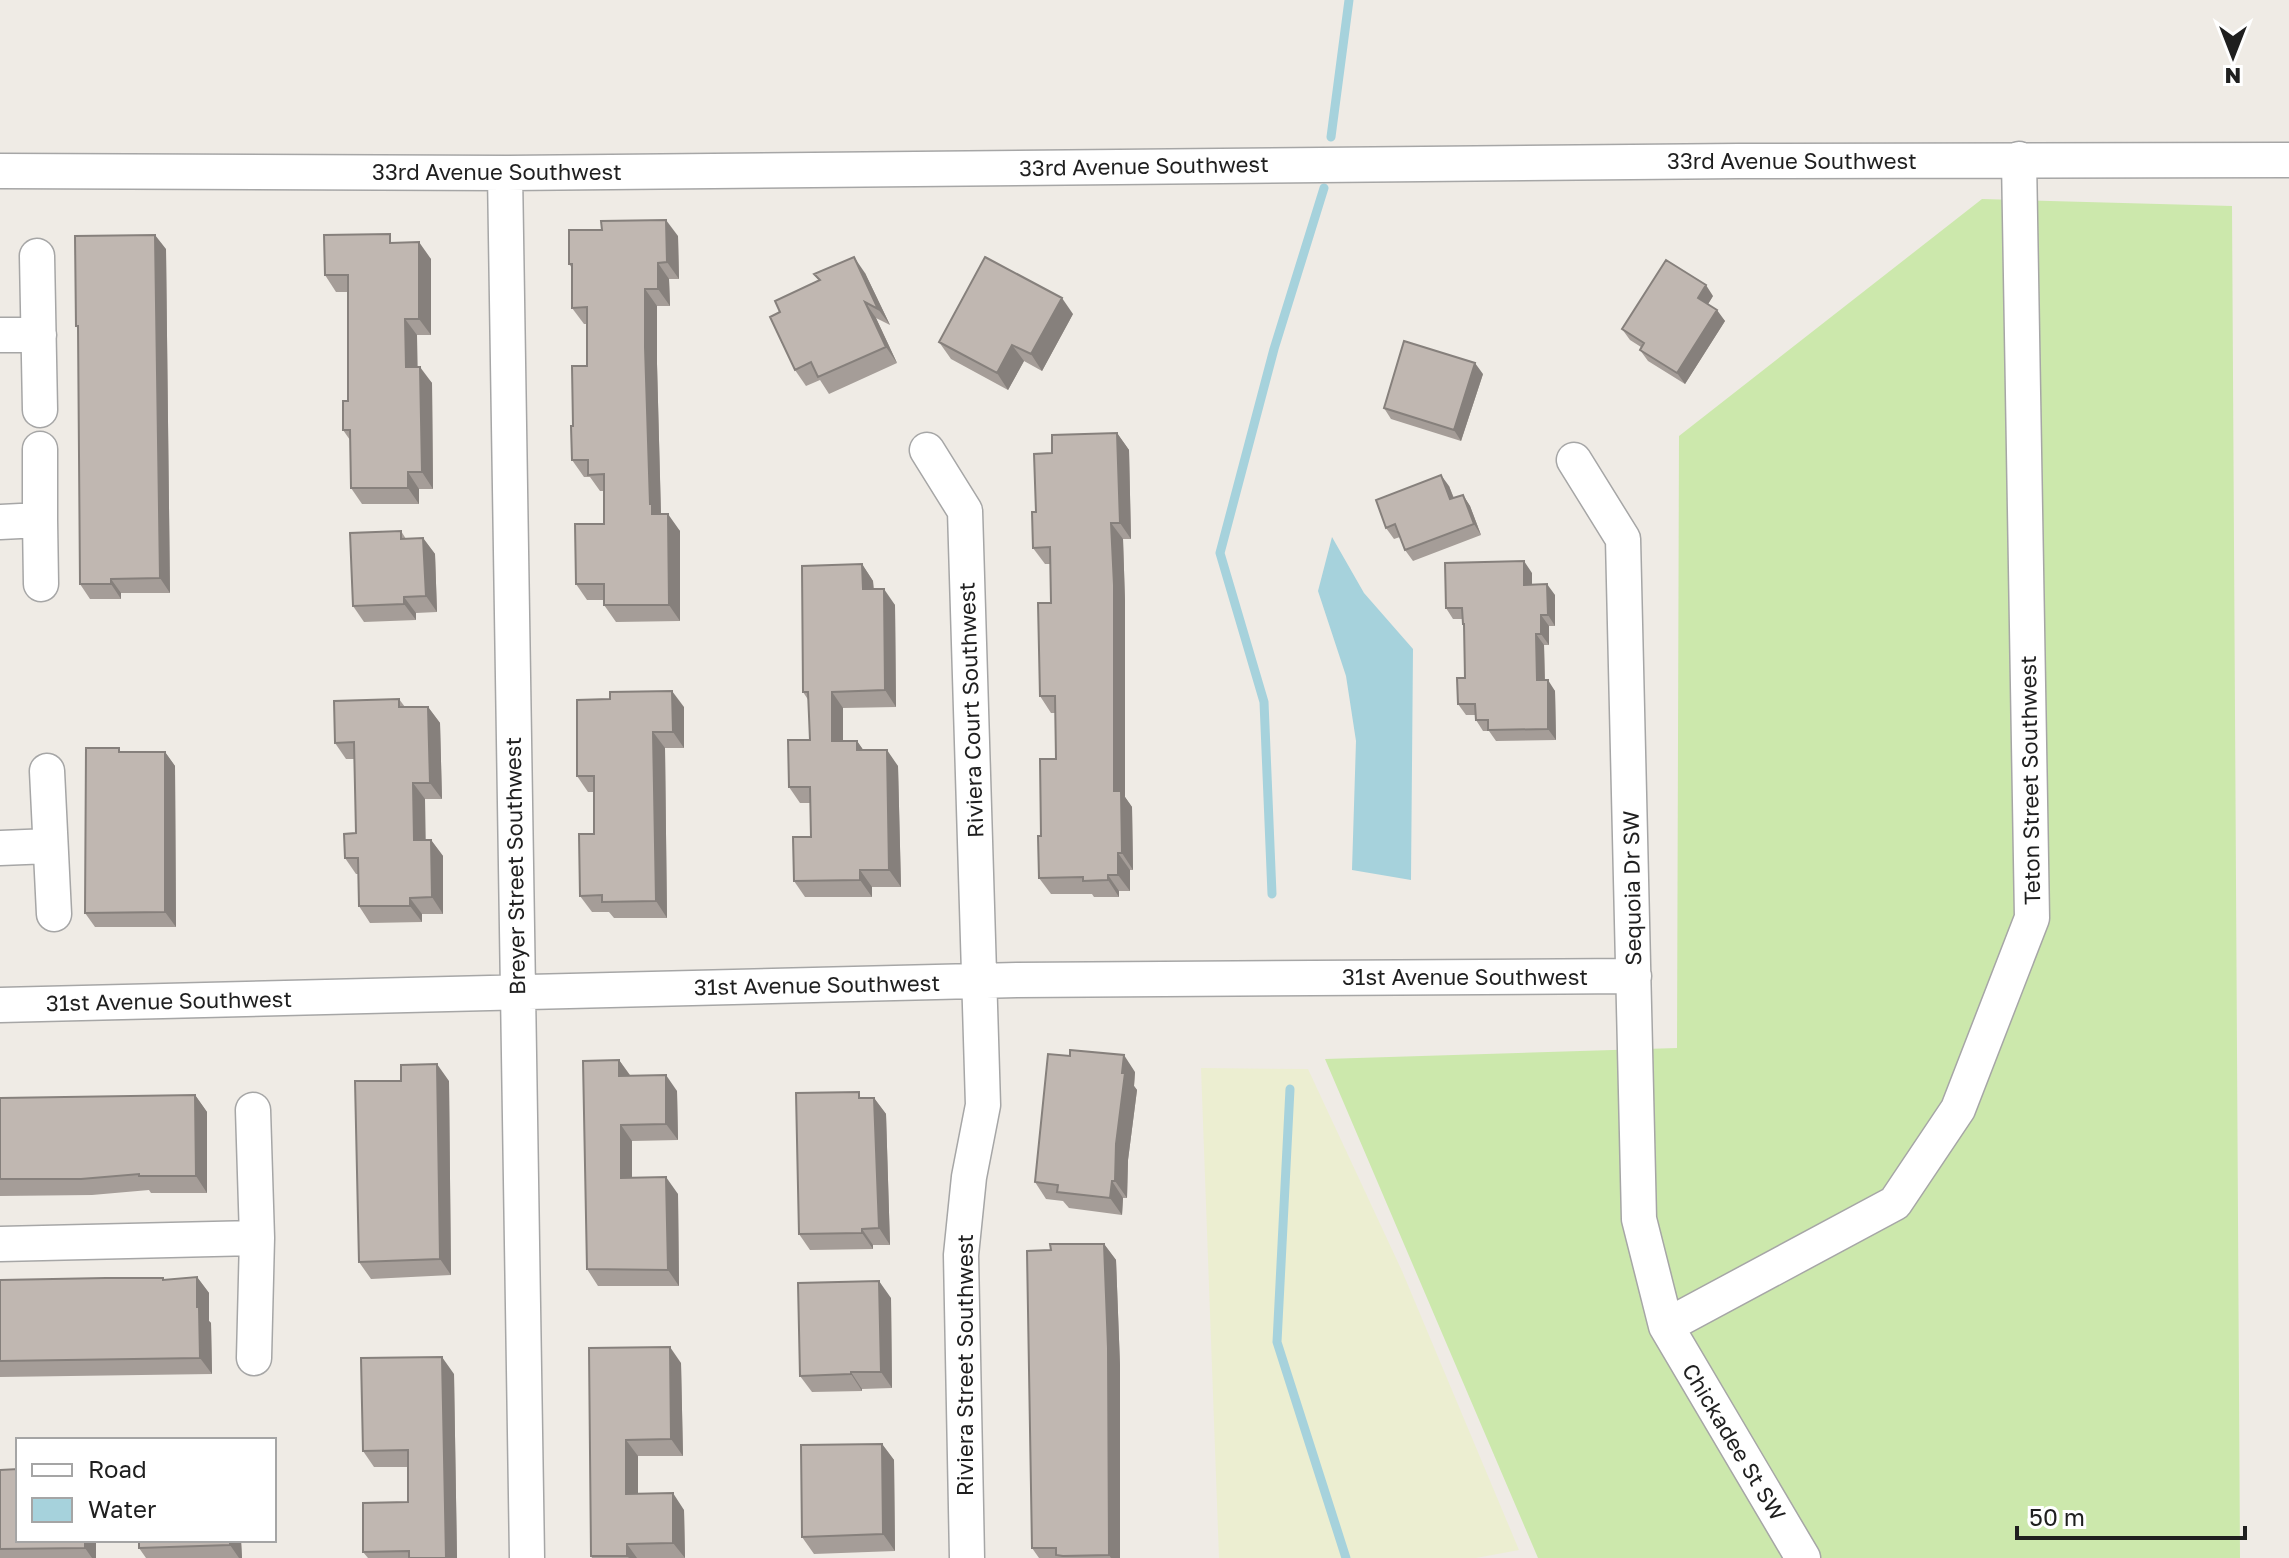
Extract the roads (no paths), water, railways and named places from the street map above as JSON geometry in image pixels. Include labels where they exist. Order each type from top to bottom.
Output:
[{"type":"street","name":"33rd Avenue Southwest","points":[[0,171],[505,173],[2019,159],[2289,160]]},
{"type":"street","name":"Teton Street Southwest","points":[[1666,1326],[1895,1203],[1958,1109],[2032,918],[2019,159]]},
{"type":"street","name":"Breyer Street Southwest","points":[[505,173],[527,1558]]},
{"type":"street","points":[[37,256],[40,410]]},
{"type":"street","points":[[0,335],[39,335]]},
{"type":"street","points":[[40,449],[41,584]]},
{"type":"street","name":"Riviera Court Southwest","points":[[927,450],[965,511],[979,981]]},
{"type":"street","name":"Sequoia Dr SW","points":[[1574,460],[1623,539],[1639,1219],[1666,1326]]},
{"type":"street","points":[[0,522],[40,520]]},
{"type":"street","points":[[47,771],[54,914]]},
{"type":"street","points":[[0,848],[50,846]]},
{"type":"street","name":"31st Avenue Southwest","points":[[0,1005],[979,981],[1634,976]]},
{"type":"street","name":"Riviera Street Southwest","points":[[967,1558],[961,1255],[969,1177],[983,1105],[979,981]]},
{"type":"street","points":[[253,1110],[257,1238],[254,1358]]},
{"type":"street","points":[[0,1244],[257,1238]]},
{"type":"street","name":"Chickadee St SW","points":[[1666,1326],[1803,1558]]},
{"type":"water","points":[[1332,537],[1364,593],[1413,649],[1411,880],[1352,870],[1356,741],[1346,676],[1318,591]]},
{"type":"waterway","points":[[1331,137],[1349,0]]},
{"type":"waterway","points":[[1272,894],[1264,702],[1220,553],[1274,349],[1324,188]]},
{"type":"waterway","points":[[1290,1089],[1277,1342],[1346,1558]]}]
